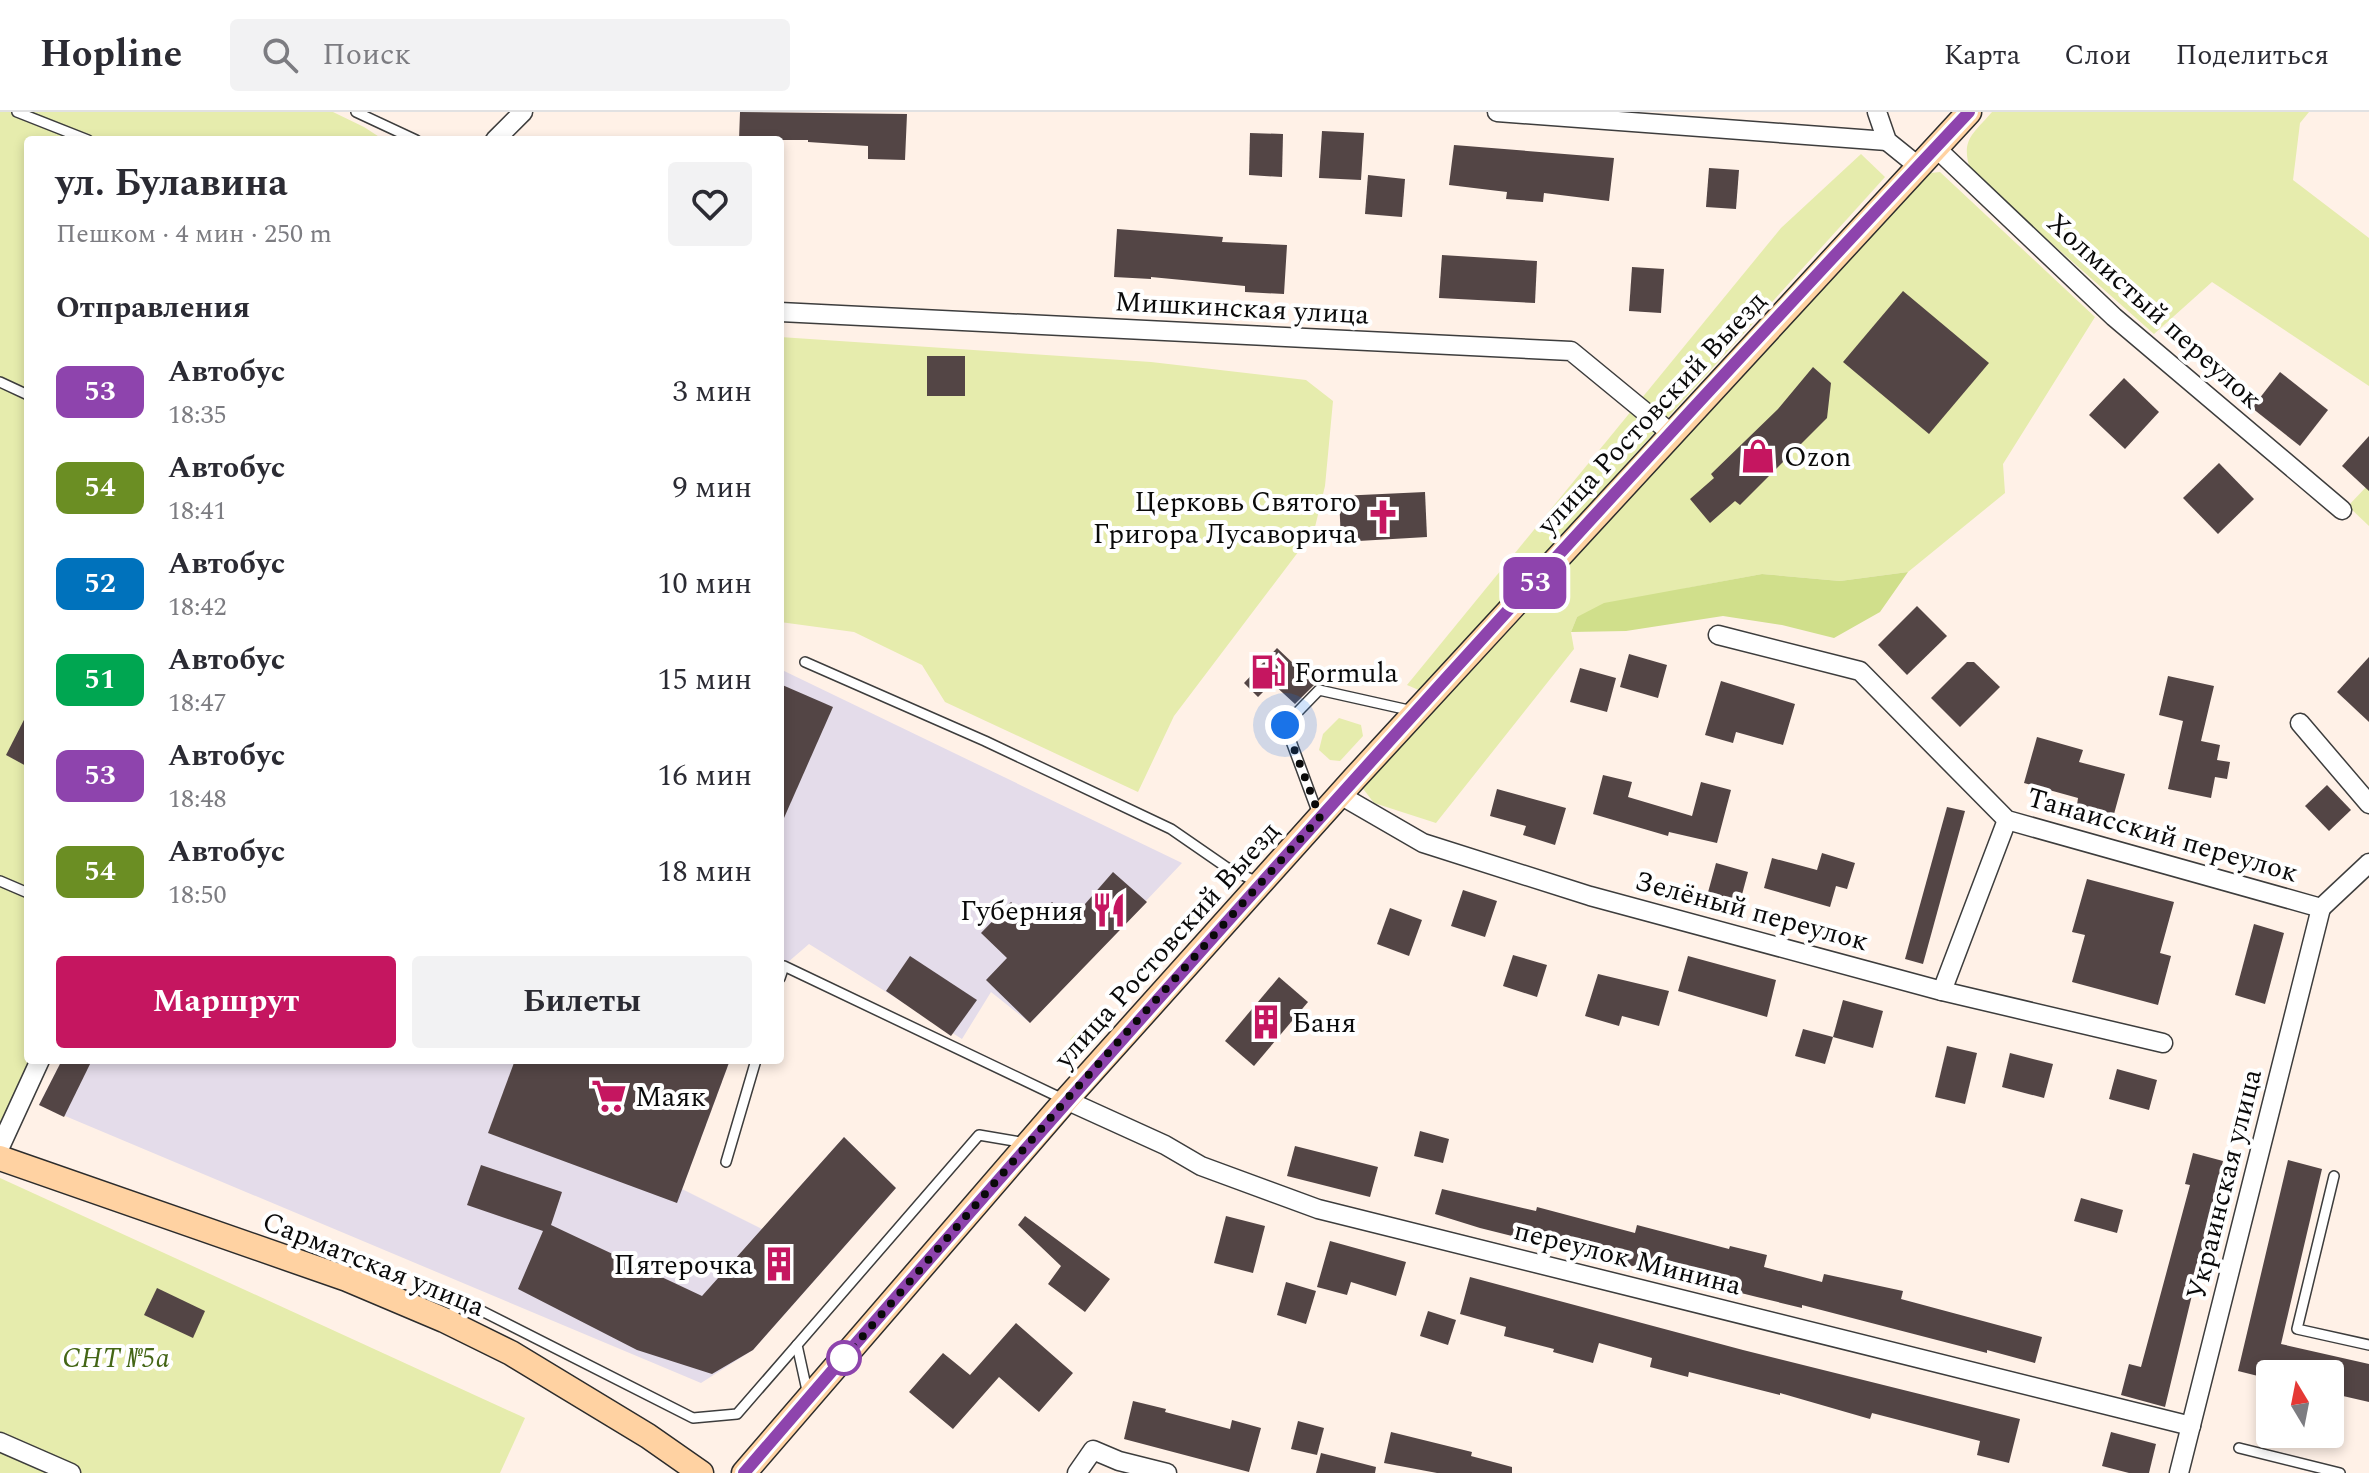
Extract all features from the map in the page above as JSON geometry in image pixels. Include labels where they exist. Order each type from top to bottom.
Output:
[{"type":"main road","name":"улица Ростовский Выезд","points":[[744,1473],[1066,1100],[1320,817],[1969,112]]},
{"type":"main road","name":"Сарматская улица","points":[[0,1158],[347,1279],[444,1320],[511,1353],[648,1436],[701,1473]]},
{"type":"street","points":[[499,136],[523,112]]},
{"type":"street","points":[[1497,112],[1887,141]]},
{"type":"street","points":[[1877,112],[1887,141],[1918,166]]},
{"type":"street","name":"Холмистый переулок","points":[[1936,148],[2114,317],[2342,510]]},
{"type":"street","name":"Мишкинская улица","points":[[784,312],[1571,351],[1672,434]]},
{"type":"street","name":"Танаисский переулок","points":[[1718,635],[1860,671],[2007,820],[2321,908]]},
{"type":"street","points":[[2300,723],[2369,804]]},
{"type":"street","name":"Зелёный переулок","points":[[1340,795],[1423,843],[1590,896],[1942,991],[2163,1043]]},
{"type":"street","points":[[1942,991],[2007,820]]},
{"type":"street","points":[[2321,908],[2369,863]]},
{"type":"street","name":"Украинская улица","points":[[2179,1473],[2321,908]]},
{"type":"street","points":[[0,1147],[38,1064]]},
{"type":"street","name":"переулок Минина","points":[[1066,1100],[1165,1145],[1201,1166],[1318,1209],[2191,1426]]},
{"type":"street","points":[[0,1442],[71,1473]]},
{"type":"street","points":[[1077,1473],[1093,1450],[1119,1461],[1167,1473]]},
{"type":"lane","points":[[17,112],[78,136]]},
{"type":"lane","points":[[356,112],[407,136]]},
{"type":"lane","points":[[0,382],[24,393]]},
{"type":"lane","points":[[805,662],[985,741],[1171,829],[1226,867],[1261,884]]},
{"type":"lane","points":[[1320,817],[1285,725],[1319,690],[1417,712]]},
{"type":"lane","points":[[0,881],[24,891]]},
{"type":"lane","points":[[784,966],[1066,1100]]},
{"type":"lane","points":[[726,1162],[755,1064]]},
{"type":"lane","points":[[444,1320],[464,1302],[693,1418],[737,1414],[979,1135],[1028,1144]]},
{"type":"lane","points":[[2334,1176],[2297,1329],[2369,1345]]},
{"type":"lane","points":[[797,1345],[809,1398]]},
{"type":"lane","points":[[2239,1448],[2340,1473]]},
{"type":"shaded area","points":[[784,671],[1182,863],[1030,1023],[991,992],[962,1039],[809,944],[784,966]]},
{"type":"shaded area","points":[[60,1064],[729,1064],[682,1189],[762,1229],[844,1137],[896,1188],[753,1350],[701,1383],[39,1105]]},
{"type":"green space","points":[[0,112],[333,112],[378,136],[24,136],[24,1064],[39,1064],[0,1135]]},
{"type":"green space","points":[[1992,112],[2309,112],[2300,123],[2293,180],[2369,238],[2369,386],[2212,282],[2154,334],[1971,172],[1967,152],[1970,139]]},
{"type":"green space","points":[[1861,154],[1885,177],[1421,691],[1407,685],[1781,228]]},
{"type":"green space","points":[[1940,172],[2095,317],[2003,464],[2005,493],[1908,572],[1840,581],[1762,574],[1687,588],[1577,617],[1571,632],[1574,649],[1436,823],[1374,803],[1361,786],[1921,174]]},
{"type":"green space","points":[[784,337],[1151,362],[1306,380],[1333,401],[1325,486],[1314,531],[1174,716],[1138,792],[945,702],[922,665],[854,632],[784,623]]},
{"type":"green space","points":[[2369,484],[2369,526],[2348,506]]},
{"type":"green space","points":[[1908,572],[1880,612],[1834,638],[1782,625],[1723,616],[1626,631],[1571,632],[1577,617],[1604,603],[1762,574],[1840,581]]},
{"type":"green space","points":[[1339,718],[1361,725],[1363,736],[1340,761],[1330,760],[1319,750],[1323,734]]},
{"type":"green space","points":[[1192,910],[1211,910],[1175,952],[1170,937],[1177,922]]},
{"type":"green space","points":[[1102,1027],[1078,1056],[1063,1063],[1067,1046],[1078,1032]]},
{"type":"green space","name":"СНТ №5а","points":[[0,1178],[525,1418],[500,1473],[0,1473]]},
{"type":"building","points":[[740,112],[907,114],[905,160],[868,159],[868,146],[784,140],[784,136],[739,136]]},
{"type":"building","points":[[1322,131],[1364,133],[1361,180],[1319,178]]},
{"type":"building","points":[[1250,133],[1283,134],[1282,177],[1249,175]]},
{"type":"building","points":[[1454,145],[1614,158],[1609,201],[1544,193],[1543,202],[1506,199],[1507,192],[1449,185]]},
{"type":"building","points":[[1709,168],[1739,170],[1736,209],[1706,207]]},
{"type":"building","points":[[1368,175],[1405,179],[1402,217],[1365,214]]},
{"type":"building","points":[[1117,229],[1223,237],[1222,242],[1287,245],[1284,294],[1245,292],[1245,286],[1151,277],[1114,277]]},
{"type":"building","points":[[1442,255],[1537,261],[1535,303],[1439,298]]},
{"type":"building","points":[[1632,267],[1664,269],[1661,313],[1629,311]]},
{"type":"building","points":[[1903,291],[1989,363],[1929,434],[1843,362]]},
{"type":"building","points":[[927,356],[965,356],[965,396],[927,396]]},
{"type":"building","points":[[1813,367],[1831,383],[1827,418],[1740,505],[1735,501],[1710,523],[1690,499],[1714,478],[1711,474],[1778,409]]},
{"type":"building","points":[[2280,372],[2328,410],[2300,446],[2252,408]]},
{"type":"building","points":[[2124,378],[2159,412],[2125,449],[2089,415]]},
{"type":"building","points":[[2369,436],[2369,491],[2342,466]]},
{"type":"building","points":[[2219,463],[2254,499],[2218,534],[2183,498]]},
{"type":"building","name":"Церковь Святого Григора Лусаворича","points":[[1425,492],[1427,537],[1341,542],[1339,496]]},
{"type":"building","points":[[1917,606],[1947,636],[1907,675],[1878,645]]},
{"type":"building","points":[[1277,648],[1315,684],[1295,704],[1272,683],[1258,697],[1244,683]]},
{"type":"building","points":[[1629,654],[1667,665],[1658,698],[1620,687]]},
{"type":"building","points":[[2369,657],[2369,722],[2337,692]]},
{"type":"building","points":[[1967,662],[1974,662],[2000,687],[1960,727],[1931,698]]},
{"type":"building","points":[[1580,668],[1616,678],[1607,712],[1570,702]]},
{"type":"building","points":[[2168,676],[2214,686],[2201,741],[2220,745],[2217,760],[2230,762],[2227,779],[2215,777],[2211,798],[2168,789],[2183,721],[2159,715]]},
{"type":"building","points":[[1721,681],[1795,704],[1783,745],[1736,732],[1733,743],[1705,735]]},
{"type":"building","points":[[784,686],[833,707],[784,818]]},
{"type":"building","points":[[24,720],[24,765],[6,755]]},
{"type":"building","points":[[2037,737],[2083,750],[2079,762],[2125,774],[2114,814],[2077,805],[2078,798],[2024,783]]},
{"type":"building","points":[[1603,775],[1632,782],[1628,797],[1692,816],[1701,782],[1731,790],[1717,843],[1669,832],[1668,836],[1593,814]]},
{"type":"building","points":[[2327,785],[2351,810],[2329,831],[2305,806]]},
{"type":"building","points":[[1497,789],[1566,808],[1555,845],[1523,835],[1526,826],[1490,816]]},
{"type":"building","points":[[1947,807],[1965,811],[1923,964],[1905,959]]},
{"type":"building","points":[[1822,853],[1855,863],[1847,889],[1836,886],[1830,907],[1764,888],[1772,858],[1817,870]]},
{"type":"building","points":[[1716,863],[1748,872],[1739,906],[1707,896]]},
{"type":"building","points":[[1113,872],[1147,902],[1030,1023],[986,980],[1007,958],[981,933],[1011,902],[1032,922],[1052,902],[1071,920]]},
{"type":"building","points":[[2087,879],[2174,902],[2160,953],[2171,956],[2158,1005],[2072,982],[2085,935],[2072,932]]},
{"type":"building","points":[[1463,890],[1497,901],[1485,937],[1451,926]]},
{"type":"building","points":[[1390,908],[1422,920],[1409,956],[1377,944]]},
{"type":"building","points":[[2254,924],[2284,933],[2265,1004],[2235,995]]},
{"type":"building","points":[[1513,955],[1547,965],[1537,997],[1503,986]]},
{"type":"building","points":[[910,956],[977,1000],[951,1036],[886,991]]},
{"type":"building","points":[[1688,956],[1776,980],[1767,1017],[1678,991]]},
{"type":"building","points":[[1598,974],[1669,991],[1659,1026],[1622,1016],[1619,1026],[1585,1016]]},
{"type":"building","name":"Баня","points":[[1279,977],[1308,1002],[1254,1066],[1225,1041]]},
{"type":"building","points":[[1843,1000],[1883,1011],[1873,1048],[1833,1037]]},
{"type":"building","points":[[1803,1029],[1833,1037],[1825,1064],[1795,1056]]},
{"type":"building","points":[[1947,1046],[1977,1053],[1965,1104],[1935,1097]]},
{"type":"building","points":[[2010,1053],[2053,1064],[2044,1098],[2002,1087]]},
{"type":"building","points":[[60,1064],[90,1064],[64,1117],[39,1105]]},
{"type":"building","name":"Маяк","points":[[514,1064],[729,1064],[677,1203],[488,1133]]},
{"type":"building","points":[[2117,1069],[2157,1080],[2149,1110],[2109,1099]]},
{"type":"building","points":[[1420,1131],[1449,1139],[1443,1163],[1414,1156]]},
{"type":"building","points":[[844,1137],[896,1188],[753,1350],[712,1374],[637,1350],[518,1289],[543,1231],[467,1205],[481,1165],[562,1192],[551,1225],[702,1296]]},
{"type":"building","points":[[1295,1146],[1378,1167],[1370,1197],[1287,1176]]},
{"type":"building","points":[[2193,1153],[2223,1161],[2201,1258],[2204,1259],[2192,1295],[2165,1407],[2121,1395],[2129,1364],[2141,1367],[2190,1185],[2185,1184]]},
{"type":"building","points":[[2288,1160],[2322,1169],[2281,1344],[2369,1364],[2369,1402],[2344,1396],[2344,1360],[2256,1360],[2256,1376],[2238,1371]]},
{"type":"building","points":[[1442,1189],[1536,1211],[1537,1207],[1635,1233],[1637,1225],[1729,1249],[1730,1246],[1767,1255],[1764,1267],[1822,1282],[1824,1274],[1903,1291],[1901,1299],[2042,1337],[2035,1363],[1480,1228],[1435,1214]]},
{"type":"building","points":[[2081,1198],[2123,1210],[2117,1233],[2074,1221]]},
{"type":"building","points":[[1025,1216],[1110,1279],[1085,1312],[1048,1284],[1061,1266],[1018,1225]]},
{"type":"building","points":[[1226,1216],[1265,1226],[1253,1273],[1214,1263]]},
{"type":"building","points":[[1330,1241],[1406,1262],[1396,1296],[1351,1282],[1347,1295],[1317,1287]]},
{"type":"building","points":[[1470,1277],[1743,1350],[2020,1419],[2009,1463],[1977,1455],[1980,1441],[1872,1413],[1870,1419],[1780,1393],[1689,1372],[1688,1377],[1650,1367],[1652,1358],[1599,1343],[1593,1363],[1504,1336],[1506,1327],[1460,1314]]},
{"type":"building","points":[[1286,1282],[1316,1291],[1306,1324],[1277,1315]]},
{"type":"building","points":[[157,1288],[205,1311],[193,1338],[144,1315]]},
{"type":"building","points":[[1428,1311],[1456,1320],[1448,1345],[1420,1336]]},
{"type":"building","points":[[1016,1323],[1073,1373],[1039,1412],[999,1377],[953,1429],[909,1392],[943,1353],[970,1375]]},
{"type":"building","points":[[1133,1401],[1230,1429],[1232,1420],[1261,1428],[1249,1472],[1124,1439]]},
{"type":"building","points":[[1298,1421],[1324,1428],[1317,1455],[1291,1449]]},
{"type":"building","points":[[1391,1432],[1472,1452],[1471,1456],[1512,1467],[1512,1473],[1437,1473],[1384,1463]]},
{"type":"building","points":[[2111,1432],[2156,1444],[2149,1473],[2129,1473],[2102,1466]]},
{"type":"building","points":[[1321,1453],[1376,1467],[1375,1473],[1316,1473]]},
{"type":"bus line","name":"53","points":[[744,1473],[1066,1100],[1354,779],[1969,112]]},
{"type":"place","name":"Ozon","points":[[1758,456]]},
{"type":"place","name":"Церковь Святого Григора Лусаворича","points":[[1383,517]]},
{"type":"place","name":"Formula","points":[[1268,672]]},
{"type":"place","name":"Губерния","points":[[1109,910]]},
{"type":"place","name":"Баня","points":[[1266,1022]]},
{"type":"place","name":"Маяк","points":[[609,1096]]},
{"type":"place","name":"Пятерочка","points":[[779,1264]]},
{"type":"route","points":[[844,1358],[1066,1100],[1320,817],[1285,725]]}]
